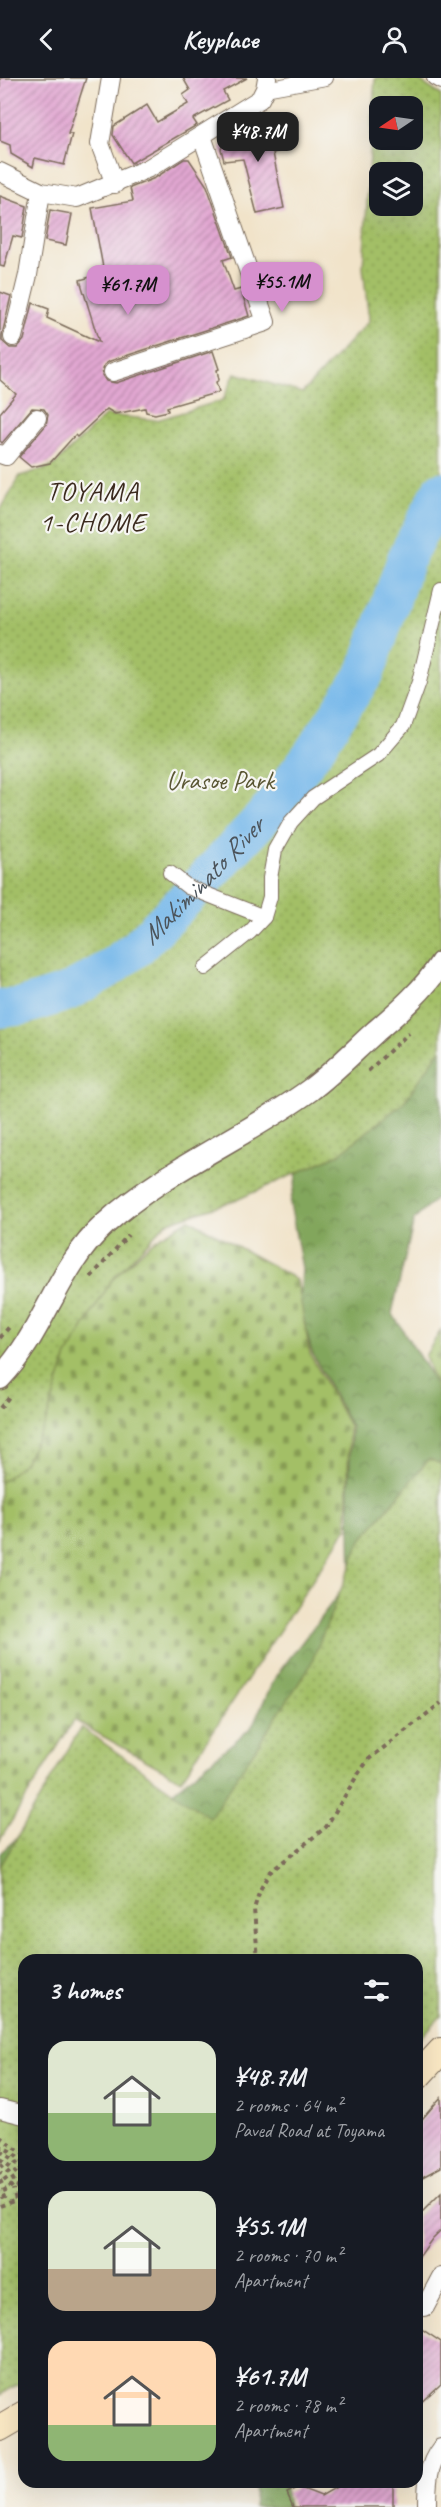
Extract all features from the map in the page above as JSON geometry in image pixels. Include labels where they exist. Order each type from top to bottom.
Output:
[{"type":"main road","points":[[423,2070],[441,2051]]},
{"type":"main road","points":[[0,2428],[18,2418]]},
{"type":"street","points":[[111,78],[100,144],[115,184]]},
{"type":"street","points":[[0,172],[41,192],[77,198],[149,168],[202,136],[260,99],[266,83],[326,78]]},
{"type":"street","points":[[434,78],[441,82]]},
{"type":"street","points":[[113,372],[266,322],[202,136]]},
{"type":"street","points":[[13,337],[28,275],[41,192]]},
{"type":"street","points":[[0,454],[6,456],[37,418]]},
{"type":"street","points":[[205,968],[250,932],[258,914],[270,897],[270,878],[275,850],[291,822],[313,798],[378,755],[403,726],[419,682],[441,590]]},
{"type":"street","points":[[170,873],[188,887],[258,914]]},
{"type":"street","points":[[7,1384],[66,1272],[103,1226],[141,1194],[311,1089],[389,1020],[433,976],[441,963]]},
{"type":"street","points":[[0,2109],[18,2114]]},
{"type":"street","points":[[425,2307],[441,2277]]},
{"type":"street","points":[[427,2507],[427,2487],[431,2464],[441,2448]]},
{"type":"path","points":[[87,1283],[135,1228]]},
{"type":"path","points":[[0,1408],[7,1384]]},
{"type":"path","points":[[258,1954],[254,1909],[269,1873],[326,1827],[369,1760],[441,1703]]},
{"type":"path","points":[[0,2137],[18,2150]]},
{"type":"path","points":[[18,2158],[2,2147],[0,2150],[18,2166]]},
{"type":"path","points":[[0,2158],[18,2176]]},
{"type":"path","points":[[0,2164],[18,2187],[13,2189]]},
{"type":"path","points":[[0,2172],[13,2189],[16,2200],[0,2206]]},
{"type":"path","points":[[0,2180],[7,2195],[2,2197],[0,2192]]},
{"type":"green space","name":"Urasoe Park","points":[[375,78],[415,78],[441,95],[441,1049],[403,1103],[339,1154],[241,1198],[166,1223],[111,1281],[67,1356],[45,1424],[24,1463],[0,1483],[0,511],[20,476],[53,466],[106,415],[157,420],[223,400],[235,373],[302,393],[369,321],[363,267],[369,172],[369,216],[423,216],[423,162],[370,162],[370,150],[423,150],[423,96],[374,96]]},
{"type":"green space","points":[[441,1039],[441,1194],[414,1220],[392,1313],[435,1382],[441,1383],[441,1692],[0,1933],[0,1853],[28,1828],[164,1799],[251,1728],[276,1676],[351,1578],[349,1492],[351,1427],[312,1353],[300,1306],[302,1268],[290,1203],[304,1145]]},
{"type":"green space","points":[[189,1219],[297,1280],[310,1354],[349,1426],[347,1528],[181,1780],[74,1720],[0,1840],[0,1416],[74,1315],[152,1242]]},
{"type":"green space","points":[[441,1330],[441,1402],[425,1356]]},
{"type":"green space","points":[[429,1459],[441,1464],[441,2016],[423,2036],[423,1954],[18,1954],[18,2384],[0,2395],[0,1867],[81,1727],[210,1818],[310,1666],[360,1542]]},
{"type":"green space","points":[[255,2488],[285,2488],[288,2507],[253,2507]]},
{"type":"building","points":[[0,78],[86,78],[68,134],[72,134],[64,165],[35,158],[33,167],[11,154],[10,145],[0,141]]},
{"type":"building","points":[[183,78],[247,78],[223,91],[228,100],[193,119],[197,125],[131,163],[113,135],[114,126],[147,105],[157,122],[188,104],[183,95],[190,90]]},
{"type":"building","points":[[278,123],[284,150],[273,153],[284,208],[257,214],[243,159],[224,161],[221,149],[228,135],[243,126],[244,131]]},
{"type":"building","points":[[184,159],[189,159],[207,186],[232,257],[223,260],[234,291],[241,289],[249,316],[110,361],[104,365],[102,375],[106,381],[116,383],[213,351],[219,369],[217,370],[219,380],[216,382],[219,392],[167,407],[168,411],[155,414],[146,412],[145,408],[115,414],[107,409],[77,437],[75,435],[50,463],[31,467],[19,457],[46,425],[48,415],[44,409],[32,408],[2,443],[0,441],[0,413],[16,394],[0,380],[0,292],[11,296],[2,335],[2,341],[10,348],[17,348],[24,340],[33,303],[49,309],[47,318],[99,342],[80,280],[104,273],[92,208],[133,201],[130,188],[155,178]]},
{"type":"building","points":[[0,196],[27,206],[22,238],[13,236],[4,267],[0,266]]},
{"type":"building","points":[[50,210],[72,214],[66,245],[45,241]]},
{"type":"building","points":[[441,2097],[441,2167],[423,2177],[423,2118]]},
{"type":"building","points":[[441,2193],[441,2230],[423,2252],[423,2211]]},
{"type":"building","points":[[423,2330],[441,2342],[441,2384],[423,2400]]},
{"type":"building","points":[[301,2488],[321,2496],[335,2488],[393,2488],[393,2507],[293,2507],[287,2493]]},
{"type":"waterway","name":"Makiminato River","points":[[0,1009],[24,1006],[68,992],[107,970],[137,948],[268,812],[311,755],[366,672],[407,556],[441,491]]},
{"type":"district","name":"TOYAMA 1-CHOME","points":[[93,506]]}]
